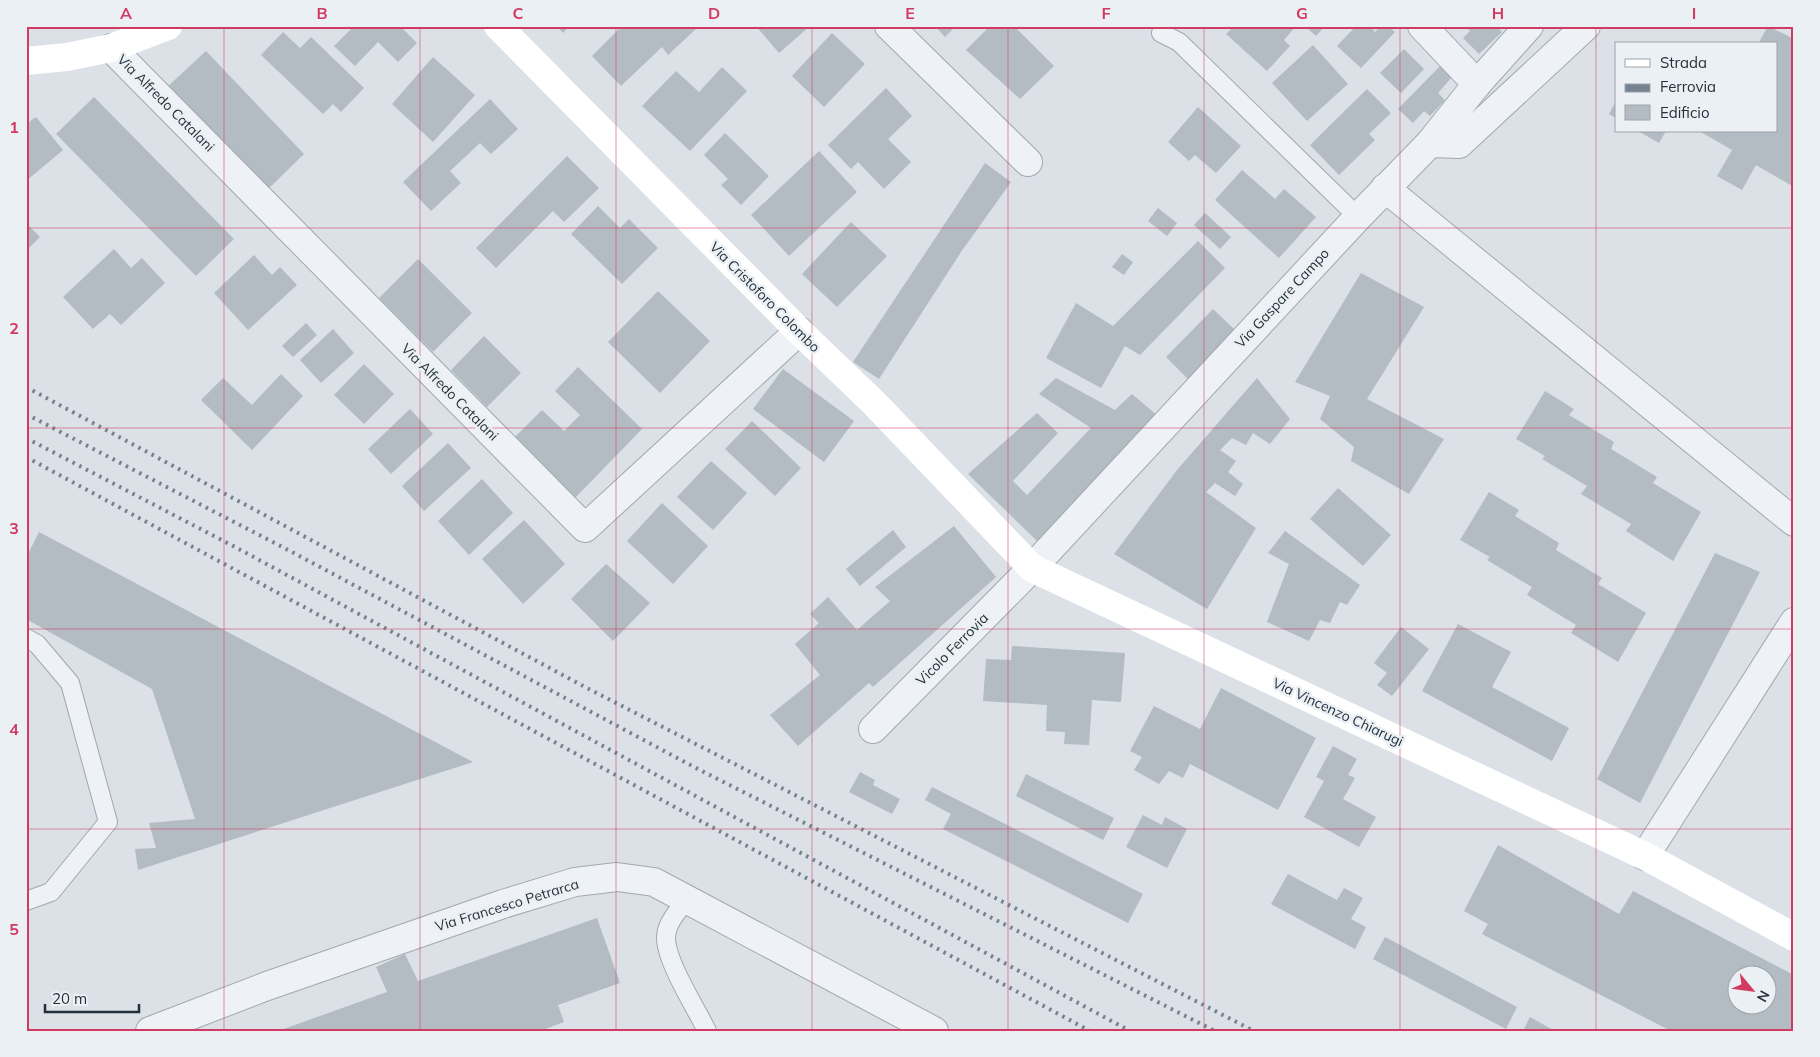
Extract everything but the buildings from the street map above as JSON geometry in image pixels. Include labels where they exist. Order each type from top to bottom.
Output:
[{"type":"street","points":[[26,61],[67,57],[111,48],[168,26]]},
{"type":"street","name":"Via Cristoforo Colombo","points":[[498,26],[799,331],[875,404],[1032,568]]},
{"type":"street","points":[[889,26],[1028,162]]},
{"type":"street","points":[[1422,26],[1477,84]]},
{"type":"street","name":"Via Gaspare Campo","points":[[1032,568],[1385,188],[1430,143],[1477,84],[1529,26]]},
{"type":"street","points":[[1430,143],[1459,144],[1586,26]]},
{"type":"street","name":"Via Alfredo Catalani","points":[[111,48],[585,528],[799,331]]},
{"type":"street","points":[[1385,188],[1794,522]]},
{"type":"street","name":"Vicolo Ferrovia","points":[[873,729],[1032,568]]},
{"type":"street","name":"Via Vincenzo Chiarugi","points":[[1032,568],[1645,856],[1794,937]]},
{"type":"street","points":[[1645,856],[1794,622]]},
{"type":"street","name":"Via Francesco Petrarca","points":[[150,1031],[267,986],[503,904],[575,882],[617,877],[654,882],[934,1031]]},
{"type":"lane","points":[[1161,33],[1179,42],[1358,217]]},
{"type":"lane","points":[[26,638],[37,644],[70,683],[108,822],[51,892],[26,901]]},
{"type":"lane","points":[[700,905],[682,905],[670,923],[666,939],[676,970],[707,1031]]},
{"type":"railway","points":[[26,387],[585,687],[1254,1031]]},
{"type":"railway","points":[[26,414],[292,552],[696,768],[1215,1031]]},
{"type":"railway","points":[[26,438],[237,548],[1130,1031]]},
{"type":"railway","points":[[26,457],[1090,1031]]}]
